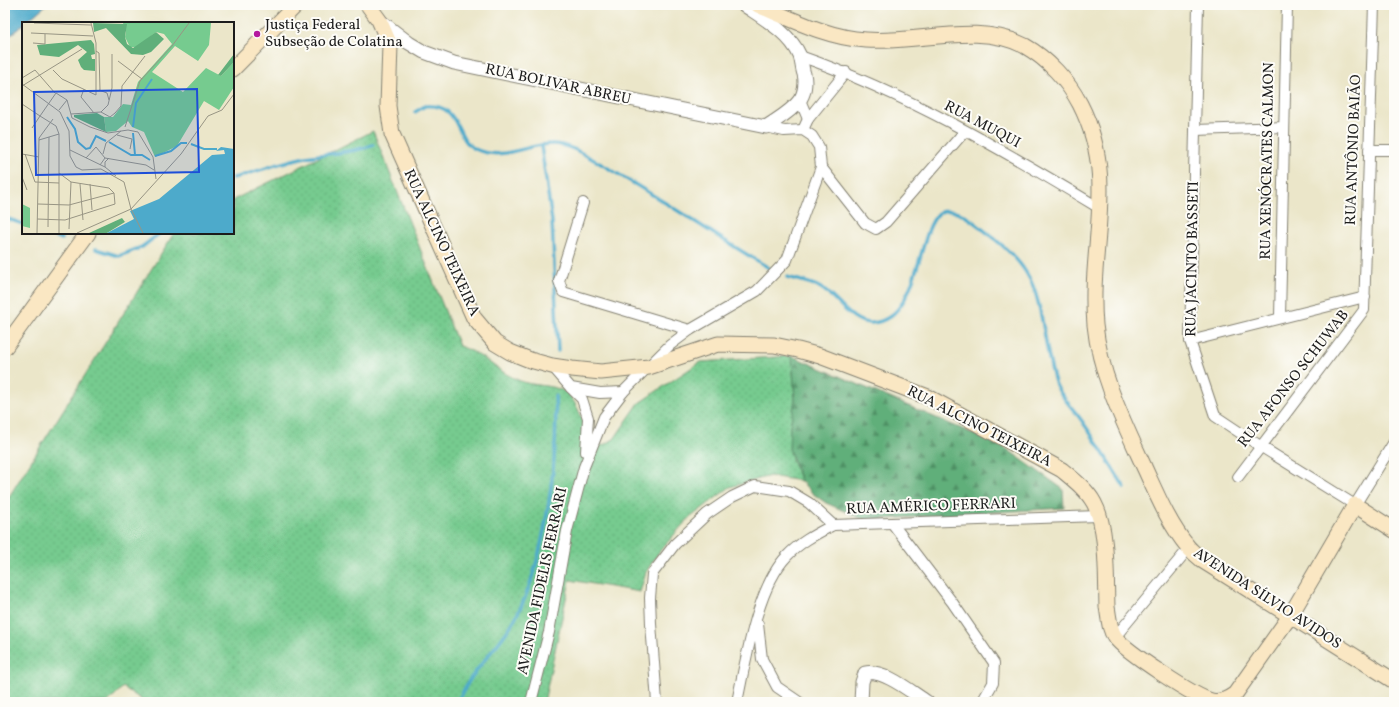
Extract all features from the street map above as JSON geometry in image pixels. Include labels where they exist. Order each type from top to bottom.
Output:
[{"type":"main road","points":[[234,68],[296,5]]},
{"type":"main road","name":"RUA BOLIVAR ABREU","points":[[368,5],[380,20]]},
{"type":"main road","name":"AVENIDA SÍLVIO AVIDOS","points":[[758,5],[836,35],[850,38],[884,40],[978,35],[1012,40],[1027,47],[1048,62],[1062,77],[1076,96],[1086,117],[1098,152],[1101,175],[1101,210],[1094,312],[1098,347],[1104,370],[1123,418],[1158,498],[1189,548],[1203,561],[1394,681]]},
{"type":"main road","name":"RUA ALCINO TEIXEIRA","points":[[380,20],[390,45],[388,119],[392,134],[463,296],[474,318],[495,343],[530,360],[552,366],[601,372],[649,367],[718,344],[774,345],[820,356],[928,397],[1062,470],[1087,493],[1095,504],[1103,536],[1107,607],[1109,621],[1115,637],[1133,654],[1188,689],[1211,701],[1222,702]]},
{"type":"main road","points":[[5,347],[87,234]]},
{"type":"main road","points":[[1222,702],[1235,694],[1290,616],[1355,505]]},
{"type":"main road","name":"RUA JACINTO BASSETI","points":[[1355,505],[1394,530]]},
{"type":"street","points":[[744,5],[773,25],[788,40],[800,56],[804,77],[804,88],[800,100],[786,113],[766,127]]},
{"type":"street","name":"RUA XENÓCRATES CALMON","points":[[1280,317],[1287,5]]},
{"type":"street","name":"RUA ANTÔNIO BAIÃO","points":[[1365,296],[1374,5]]},
{"type":"street","name":"RUA JACINTO BASSETI","points":[[1196,6],[1195,130],[1190,341],[1215,416],[1355,505]]},
{"type":"street","name":"RUA BOLIVAR ABREU","points":[[380,20],[409,43],[424,52],[454,64],[766,127]]},
{"type":"street","name":"RUA MUQUI","points":[[800,56],[846,72],[965,131],[1101,210]]},
{"type":"street","points":[[803,130],[808,119],[846,72]]},
{"type":"street","points":[[800,100],[808,119]]},
{"type":"street","points":[[766,127],[784,130],[803,130],[812,136],[819,148],[821,167],[865,223],[876,229],[886,222],[965,131]]},
{"type":"street","points":[[1195,130],[1284,127]]},
{"type":"street","points":[[1369,150],[1394,150]]},
{"type":"street","name":"AVENIDA FIDELIS FERRARI","points":[[584,467],[604,417],[623,392],[670,345],[690,330],[757,291],[788,260],[821,167]]},
{"type":"street","points":[[583,203],[559,281],[563,292],[690,330]]},
{"type":"street","points":[[1190,341],[1365,296]]},
{"type":"street","name":"RUA AFONSO SCHUWAB","points":[[1238,477],[1260,446],[1362,314],[1365,296]]},
{"type":"street","name":"AVENIDA FIDELIS FERRARI","points":[[531,702],[549,632],[567,531],[584,467],[588,441],[588,418],[582,399],[570,388],[552,366]]},
{"type":"street","points":[[570,388],[600,394],[623,392]]},
{"type":"street","points":[[1355,505],[1394,442]]},
{"type":"street","name":"RUA AMÉRICO FERRARI","points":[[657,702],[650,624],[652,574],[675,544],[707,514],[732,497],[755,486],[789,491],[809,503],[833,525],[1099,516]]},
{"type":"street","points":[[892,523],[952,602],[994,662],[993,683],[982,702]]},
{"type":"street","points":[[737,702],[757,618],[768,586],[786,556],[805,540],[833,525]]},
{"type":"street","points":[[1115,637],[1189,548]]},
{"type":"street","points":[[757,618],[762,660],[777,687],[799,702]]},
{"type":"street","points":[[861,702],[862,682],[865,673],[872,672],[881,674],[927,702]]},
{"type":"green space","points":[[373,131],[459,346],[476,353],[506,374],[523,382],[560,389],[565,392],[569,395],[577,407],[596,447],[614,439],[639,403],[700,362],[792,356],[795,400],[790,426],[792,460],[801,481],[770,476],[730,487],[687,520],[659,552],[646,572],[640,592],[570,580],[544,702],[145,702],[123,687],[108,702],[5,702],[5,503],[173,234],[234,234],[234,200]]},
{"type":"green space","points":[[792,356],[1004,447],[1063,489],[1064,508],[865,520],[826,503],[812,493],[801,481],[789,449],[790,426],[795,400]]},
{"type":"water","points":[[5,5],[46,5],[26,22],[22,22],[22,25],[5,40]]},
{"type":"waterway","points":[[415,112],[425,106],[437,107],[445,110],[452,116],[468,144],[485,153],[505,153],[553,144],[562,145],[576,150],[625,178],[769,268]]},
{"type":"waterway","points":[[234,178],[301,158],[346,152],[373,145]]},
{"type":"waterway","points":[[541,146],[552,221],[558,351]]},
{"type":"waterway","points":[[787,277],[819,287],[826,291],[857,319],[872,323],[889,317],[901,305],[910,288],[928,231],[935,218],[943,211],[948,210],[967,218],[1006,249],[1023,267],[1033,285],[1037,298],[1056,385],[1081,419],[1125,488]]},
{"type":"waterway","points":[[5,218],[22,224]]},
{"type":"waterway","points":[[49,234],[62,239]]},
{"type":"waterway","points":[[96,249],[119,256],[142,247],[159,234]]},
{"type":"waterway","points":[[457,702],[467,684],[513,623],[527,593],[535,567],[548,508],[555,448],[555,396]]},
{"type":"place","name":"Justiça Federal Subseção de Colatina","points":[[257,34]]}]
